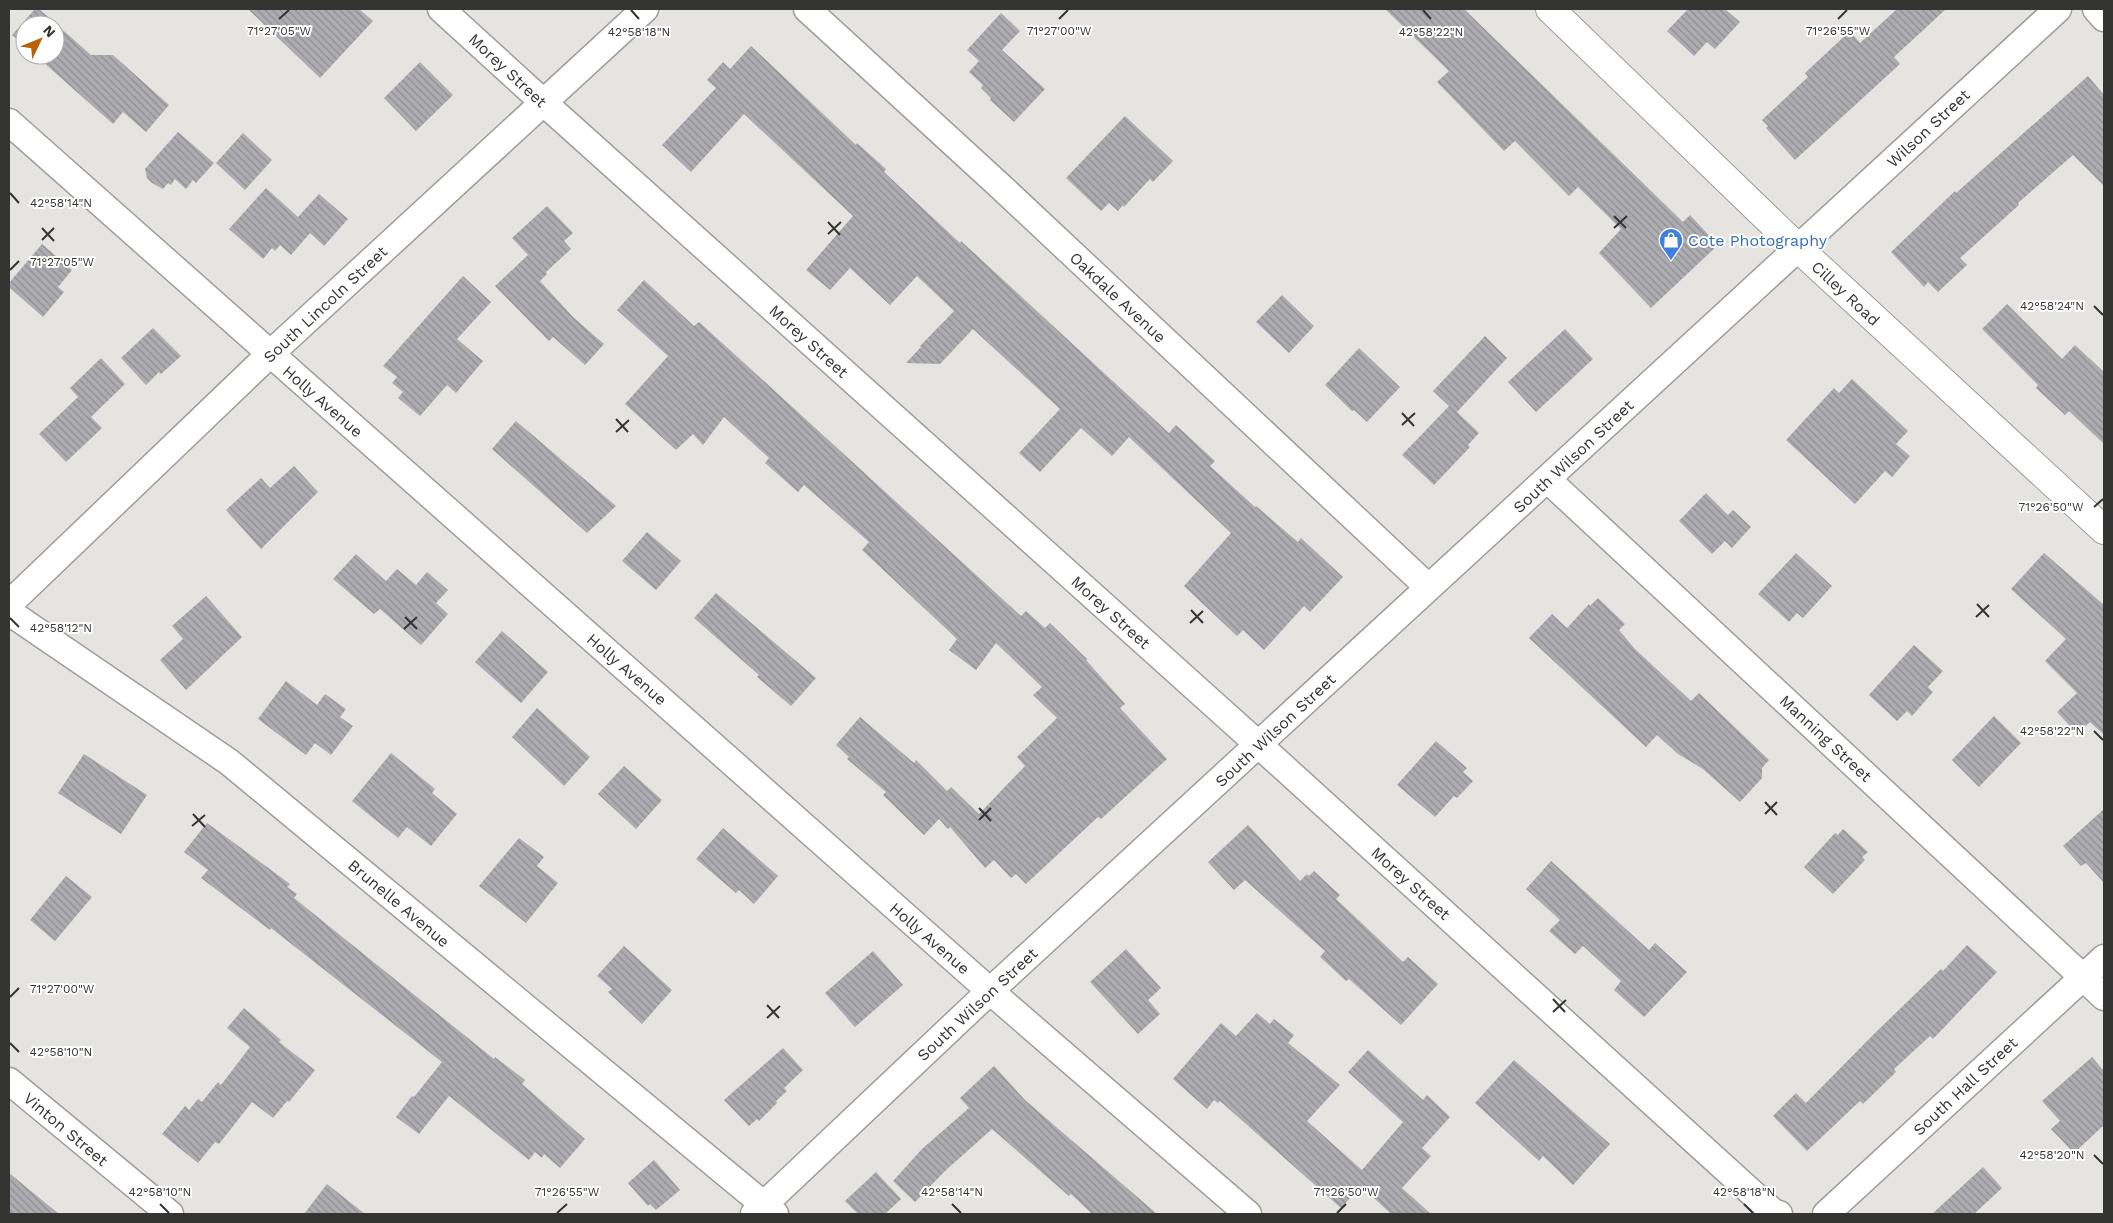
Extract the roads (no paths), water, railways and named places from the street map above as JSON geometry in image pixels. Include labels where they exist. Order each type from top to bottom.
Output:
[{"type":"street","name":"Morey Street","points":[[441,9],[542,102],[1259,745],[1766,1206],[1779,1214]]},
{"type":"street","name":"South Lincoln Street","points":[[9,604],[270,354],[645,9]]},
{"type":"street","name":"Oakdale Avenue","points":[[806,9],[1000,186],[1428,587]]},
{"type":"street","name":"Cilley Road","points":[[1550,9],[1798,248],[2104,530]]},
{"type":"street","name":"Wilson Street","points":[[1798,248],[2058,9]]},
{"type":"street","points":[[2096,9],[2104,18]]},
{"type":"street","name":"Holly Avenue","points":[[9,122],[990,991],[1248,1214]]},
{"type":"street","name":"South Wilson Street","points":[[764,1211],[990,991],[1259,745],[1428,587],[1548,480],[1798,248]]},
{"type":"street","name":"Manning Street","points":[[1548,480],[2104,997]]},
{"type":"street","name":"Brunelle Avenue","points":[[9,612],[229,762],[764,1211]]},
{"type":"street","name":"South Hall Street","points":[[1826,1214],[2104,958]]},
{"type":"street","name":"Vinton Street","points":[[9,1081],[170,1214]]},
{"type":"place","name":"Cote Photography","points":[[1671,261]]}]
